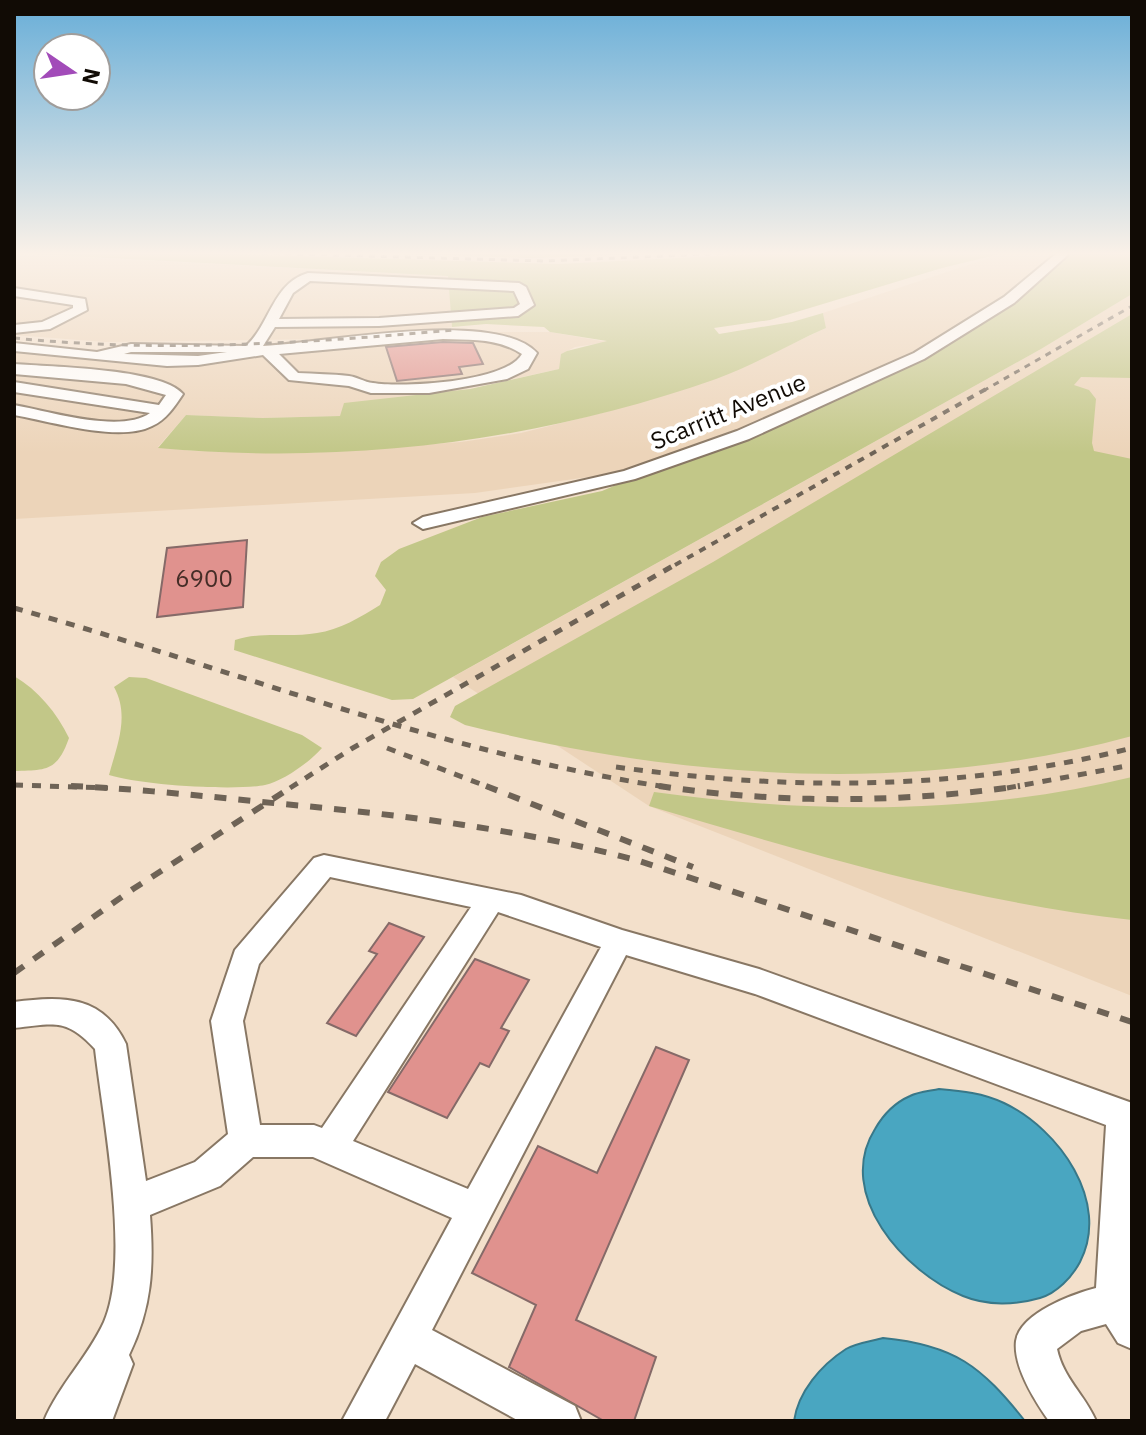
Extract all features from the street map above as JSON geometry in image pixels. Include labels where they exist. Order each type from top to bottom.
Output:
[{"type":"lane","points":[[14,329],[63,320]]},
{"type":"lane","points":[[249,351],[265,337],[271,320]]},
{"type":"lane","points":[[270,323],[407,320]]},
{"type":"lane","name":"Scarritt Avenue","points":[[423,523],[629,475],[743,435],[919,356],[977,320]]},
{"type":"lane","points":[[14,347],[102,355],[131,348],[268,351],[342,362],[371,388],[429,388],[502,376],[523,366],[530,353],[524,344],[495,335],[470,334],[342,362],[294,377],[268,351]]},
{"type":"lane","points":[[36,390],[30,380],[52,351]]},
{"type":"lane","points":[[14,369],[149,381],[171,388],[175,394],[162,410],[142,426],[118,427],[14,408]]},
{"type":"lane","points":[[14,387],[162,410]]},
{"type":"lane","points":[[14,408],[36,390]]},
{"type":"lane","points":[[246,1141],[227,1021],[246,959],[324,865],[521,906],[619,941],[759,982],[1128,1118],[1123,1316],[1071,1314],[1036,1341],[1038,1361],[1047,1387],[1075,1421]]},
{"type":"lane","points":[[329,1147],[491,899]]},
{"type":"lane","points":[[363,1421],[619,941]]},
{"type":"lane","points":[[14,1015],[59,1010],[74,1014],[90,1022],[110,1044],[131,1205],[135,1265],[124,1323],[65,1421]]},
{"type":"lane","points":[[131,1205],[207,1174],[246,1141],[314,1141],[476,1210]]},
{"type":"lane","points":[[407,1338],[560,1421]]},
{"type":"lane","points":[[91,1421],[110,1378],[112,1347]]},
{"type":"shaded area","points":[[14,320],[452,320],[452,327],[327,339],[105,342],[14,335]]},
{"type":"shaded area","points":[[824,320],[977,320],[874,376],[660,467],[475,493],[14,519],[14,351],[194,365],[456,332],[550,332],[608,342],[575,347],[562,354],[559,369],[341,416],[263,418],[186,415],[158,447],[193,451],[309,453],[461,442],[521,433],[606,412],[757,360],[826,328]]},
{"type":"shaded area","points":[[1089,320],[1132,320],[1132,996],[649,806],[453,677]]},
{"type":"green space","points":[[451,320],[770,320],[714,328],[719,334],[799,320],[824,320],[826,328],[716,379],[580,419],[510,433],[440,444],[370,450],[299,453],[158,448],[186,415],[263,418],[340,416],[344,403],[470,389],[559,369],[561,354],[607,341],[550,332],[544,327],[486,324],[452,327]]},
{"type":"green space","points":[[977,320],[1089,320],[413,699],[392,700],[234,650],[235,640],[325,631],[373,610],[380,605],[386,590],[375,576],[381,562],[399,549],[482,517],[602,491],[874,376]]},
{"type":"green space","points":[[1122,320],[1132,320],[1132,378],[1081,377],[1074,385],[1089,390],[1096,399],[1094,451],[1132,459],[1132,736],[1049,755],[966,767],[882,773],[798,773],[714,768],[630,758],[465,725],[450,717],[455,706],[713,562]]},
{"type":"green space","points":[[14,676],[46,703],[69,738],[60,757],[49,767],[14,771]]},
{"type":"green space","points":[[129,677],[146,678],[302,735],[322,748],[280,780],[250,787],[187,786],[109,775],[122,720],[114,687]]},
{"type":"green space","points":[[1132,777],[1132,920],[1009,901],[888,874],[649,806],[654,792],[833,807],[954,804],[1014,798]]},
{"type":"water","points":[[939,1089],[988,1097],[1024,1115],[1043,1130],[1074,1170],[1084,1192],[1089,1216],[1088,1239],[1073,1273],[1046,1296],[1002,1303],[982,1302],[963,1296],[919,1269],[882,1228],[870,1204],[863,1179],[865,1154],[875,1129],[885,1114],[904,1099]]},
{"type":"water","points":[[883,1338],[929,1346],[964,1362],[980,1372],[1025,1421],[794,1421],[800,1400],[812,1380],[828,1363],[850,1347]]},
{"type":"building","points":[[473,343],[483,364],[459,367],[462,374],[397,381],[386,347]]},
{"type":"building","points":[[247,540],[243,607],[157,617],[167,548]]},
{"type":"building","points":[[389,923],[424,937],[356,1036],[327,1023],[377,954],[369,951]]},
{"type":"building","points":[[475,959],[529,980],[501,1028],[509,1031],[489,1067],[480,1063],[447,1118],[388,1092]]},
{"type":"building","points":[[656,1047],[689,1060],[576,1320],[656,1357],[634,1421],[604,1421],[509,1367],[536,1305],[472,1273],[538,1146],[597,1173]]},
{"type":"railway","points":[[983,391],[1108,320]]},
{"type":"railway","points":[[14,338],[179,345],[344,339],[454,330]]},
{"type":"railway","points":[[675,565],[986,389]]},
{"type":"railway","points":[[394,724],[678,563]]},
{"type":"railway","points":[[14,608],[394,724]]},
{"type":"railway","points":[[290,788],[394,724]]},
{"type":"railway","points":[[394,724],[505,755],[670,787]]},
{"type":"railway","points":[[387,748],[491,788]]},
{"type":"railway","points":[[616,767],[746,780],[875,783],[1004,772],[1132,748]]},
{"type":"railway","points":[[1012,787],[1132,765]]},
{"type":"railway","points":[[14,785],[104,788]]},
{"type":"railway","points":[[71,786],[104,788]]},
{"type":"railway","points":[[268,802],[293,786]]},
{"type":"railway","points":[[486,786],[693,867]]},
{"type":"railway","points":[[659,786],[670,787]]},
{"type":"railway","points":[[1012,787],[1020,786]]},
{"type":"railway","points":[[670,787],[749,796],[840,799],[931,796],[1012,787]]},
{"type":"railway","points":[[1007,788],[1012,787]]},
{"type":"railway","points":[[104,788],[268,802]]},
{"type":"railway","points":[[14,973],[133,889],[268,802]]},
{"type":"railway","points":[[268,802],[416,818],[549,840],[636,860],[1132,1022]]}]
